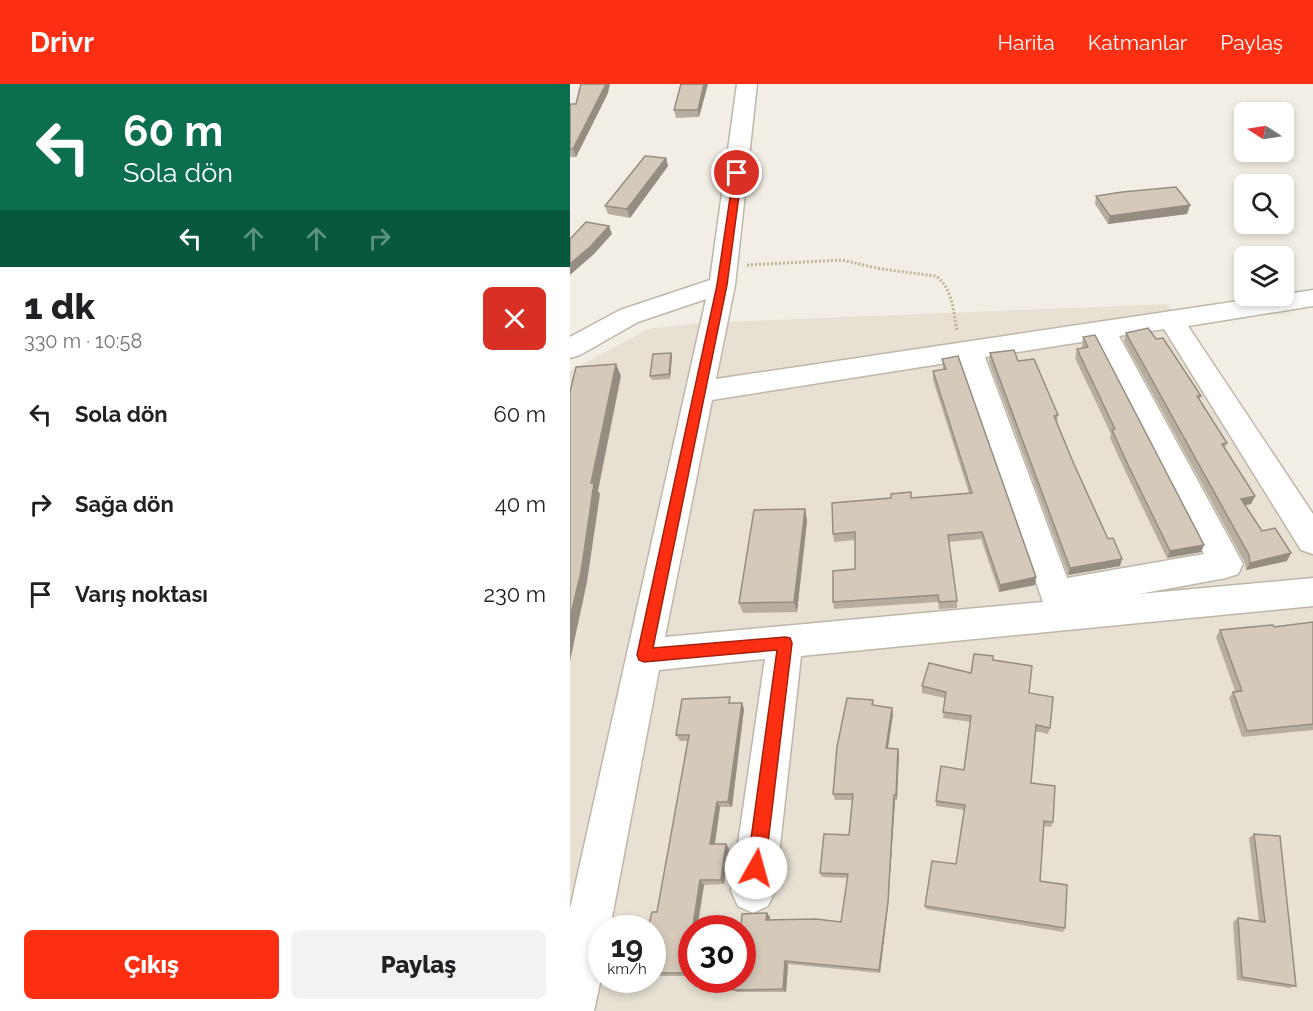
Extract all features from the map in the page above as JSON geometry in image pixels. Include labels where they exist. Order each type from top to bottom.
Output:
[{"type":"street","points":[[572,1011],[724,277],[747,84]]},
{"type":"street","points":[[570,349],[628,316],[724,277]]},
{"type":"street","points":[[699,392],[1313,298]]},
{"type":"street","points":[[1171,320],[1313,541]]},
{"type":"street","points":[[965,352],[1056,594],[1226,564],[1103,331]]},
{"type":"street","points":[[644,655],[1313,592]]},
{"type":"street","points":[[753,891],[785,643]]},
{"type":"path","points":[[724,277],[842,260],[881,269],[936,276],[943,279],[949,288],[965,352]]},
{"type":"shaded area","points":[[1168,304],[1313,536],[1313,1011],[570,1011],[570,371],[648,329],[699,323]]},
{"type":"building","points":[[581,84],[606,84],[573,149],[570,149],[570,104],[576,104]]},
{"type":"building","points":[[681,84],[704,84],[698,110],[674,110]]},
{"type":"building","points":[[645,156],[666,158],[627,209],[605,206]]},
{"type":"building","points":[[1176,187],[1190,205],[1110,216],[1096,196],[1122,192]]},
{"type":"building","points":[[586,222],[609,226],[570,264],[570,239]]},
{"type":"building","points":[[1148,328],[1156,339],[1163,338],[1201,396],[1197,396],[1227,443],[1222,444],[1255,496],[1241,499],[1262,531],[1275,528],[1291,553],[1250,563],[1249,555],[1126,333]]},
{"type":"building","points":[[1095,335],[1204,545],[1170,551],[1129,467],[1112,430],[1115,429],[1077,349],[1088,347],[1083,337]]},
{"type":"building","points":[[1014,350],[1018,361],[1034,359],[1058,415],[1054,416],[1073,462],[1108,539],[1113,538],[1122,559],[1070,568],[990,353]]},
{"type":"building","points":[[671,353],[669,374],[650,376],[653,354]]},
{"type":"building","points":[[958,356],[1036,577],[1000,585],[982,532],[948,535],[957,601],[939,602],[938,595],[833,602],[833,571],[855,569],[855,532],[833,534],[832,503],[891,498],[891,494],[911,492],[911,498],[972,493],[933,371],[946,369],[942,359]]},
{"type":"building","points":[[616,364],[591,483],[594,483],[581,572],[570,618],[570,392],[576,367]]},
{"type":"building","points":[[805,509],[794,602],[739,603],[754,510]]},
{"type":"building","points":[[1313,622],[1313,724],[1247,731],[1233,692],[1242,691],[1220,630]]},
{"type":"building","points":[[974,654],[993,656],[993,660],[1032,666],[1029,693],[1053,697],[1050,728],[1036,725],[1031,783],[1055,786],[1053,822],[1044,821],[1040,881],[1067,885],[1065,928],[925,906],[932,861],[956,864],[965,805],[936,801],[941,766],[964,770],[971,716],[943,712],[946,692],[922,686],[929,663],[971,673]]},
{"type":"building","points":[[730,697],[729,703],[742,703],[728,802],[717,802],[710,844],[726,844],[721,880],[700,880],[695,915],[678,915],[678,973],[666,973],[666,915],[651,915],[652,912],[657,912],[689,735],[676,735],[682,699]]},
{"type":"building","points":[[847,698],[873,700],[872,705],[892,708],[886,748],[898,749],[888,902],[879,970],[785,961],[783,989],[756,990],[756,915],[742,914],[767,913],[766,920],[816,919],[841,922],[848,874],[820,873],[824,834],[849,835],[853,794],[833,794],[837,747]]},
{"type":"building","points":[[1254,834],[1280,836],[1296,986],[1242,977],[1238,918],[1265,922]]},
{"type":"route","points":[[737,173],[722,285],[644,655],[785,643],[756,868]]}]
